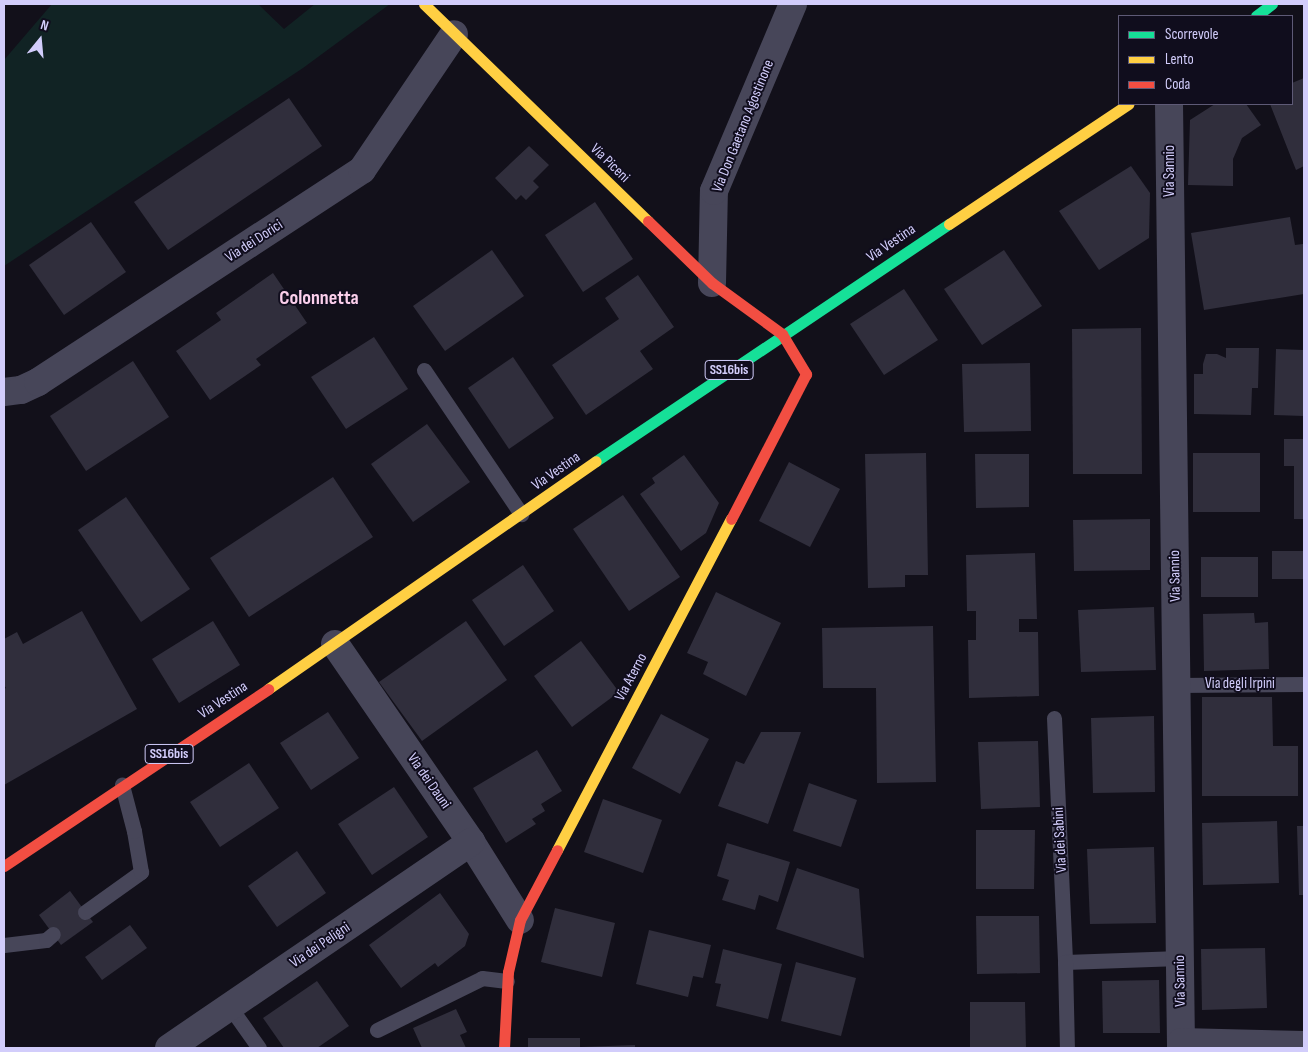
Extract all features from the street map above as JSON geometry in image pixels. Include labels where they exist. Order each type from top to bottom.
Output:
[{"type":"main road","points":[[1258,15],[1274,5]]},
{"type":"main road","name":"Via Piceni","points":[[432,6],[454,34],[712,282],[782,334]]},
{"type":"main road","name":"Via Vestina","points":[[4,866],[122,785],[335,644],[782,334],[1126,105]]},
{"type":"main road","name":"Via Aterno","points":[[504,1048],[507,981],[520,920],[799,391],[806,374],[782,334]]},
{"type":"street","name":"Via Don Gaetano Agostinone","points":[[712,282],[714,191],[793,4]]},
{"type":"street","name":"Via dei Dorici","points":[[4,392],[21,390],[38,382],[362,170],[454,34]]},
{"type":"street","name":"Via Sannio","points":[[1169,105],[1181,1045]]},
{"type":"street","name":"Via dei Dauni","points":[[335,644],[471,842],[520,920]]},
{"type":"street","name":"Via dei Peligni","points":[[169,1048],[471,842]]},
{"type":"street","points":[[1181,1045],[1304,1045]]},
{"type":"lane","points":[[424,370],[521,514]]},
{"type":"lane","name":"Via degli Irpini","points":[[1176,685],[1304,684]]},
{"type":"lane","name":"Via dei Sabini","points":[[1054,718],[1067,1048]]},
{"type":"lane","points":[[85,912],[141,872],[134,831],[122,785]]},
{"type":"lane","points":[[4,945],[46,940],[53,934]]},
{"type":"lane","points":[[1065,962],[1180,958]]},
{"type":"lane","points":[[377,1030],[482,978],[507,981]]},
{"type":"lane","points":[[230,1007],[259,1048]]},
{"type":"shaded area","points":[[52,4],[258,4],[284,29],[315,4],[390,4],[303,68],[4,266],[4,60]]},
{"type":"building","points":[[1304,78],[1304,166],[1296,170],[1270,105],[1293,105],[1293,83]]},
{"type":"building","points":[[289,98],[322,146],[168,250],[134,202]]},
{"type":"building","points":[[1213,105],[1247,105],[1261,125],[1242,138],[1233,159],[1233,186],[1188,185],[1190,120]]},
{"type":"building","points":[[529,146],[549,165],[533,181],[539,187],[526,200],[521,195],[516,200],[495,178]]},
{"type":"building","points":[[1131,166],[1150,193],[1149,238],[1099,270],[1059,211]]},
{"type":"building","points":[[595,202],[633,259],[583,292],[545,235]]},
{"type":"building","points":[[1290,217],[1295,245],[1303,244],[1304,294],[1204,310],[1191,233]]},
{"type":"building","points":[[91,222],[126,272],[64,315],[29,265]]},
{"type":"building","points":[[492,250],[524,296],[445,351],[413,306]]},
{"type":"building","points":[[1004,250],[1042,306],[982,345],[944,289]]},
{"type":"building","points":[[273,273],[307,323],[256,359],[261,365],[210,400],[176,351],[221,320],[216,313]]},
{"type":"building","points":[[638,275],[674,327],[640,351],[653,369],[586,415],[552,365],[619,319],[605,298]]},
{"type":"building","points":[[904,289],[938,340],[884,375],[850,324]]},
{"type":"building","points":[[1141,328],[1142,474],[1073,474],[1072,329]]},
{"type":"building","points":[[374,337],[408,389],[346,429],[311,377]]},
{"type":"building","points":[[1226,348],[1259,348],[1258,388],[1252,388],[1251,415],[1194,414],[1194,374],[1203,374],[1206,354],[1217,354],[1226,358]]},
{"type":"building","points":[[1276,349],[1304,350],[1304,416],[1274,415]]},
{"type":"building","points":[[513,357],[554,418],[509,449],[468,388]]},
{"type":"building","points":[[133,361],[169,417],[86,471],[50,416]]},
{"type":"building","points":[[1030,363],[1031,431],[964,432],[962,364]]},
{"type":"building","points":[[427,424],[470,482],[413,522],[371,464]]},
{"type":"building","points":[[1284,439],[1304,439],[1304,519],[1294,519],[1294,466],[1284,466]]},
{"type":"building","points":[[926,453],[928,575],[905,575],[905,587],[868,588],[865,454]]},
{"type":"building","points":[[1193,453],[1260,453],[1260,512],[1193,512]]},
{"type":"building","points":[[975,454],[1029,454],[1029,507],[976,508]]},
{"type":"building","points":[[684,455],[719,503],[706,533],[681,551],[640,494],[655,483],[652,478]]},
{"type":"building","points":[[789,462],[840,489],[810,547],[759,521]]},
{"type":"building","points":[[333,477],[373,537],[249,617],[210,558]]},
{"type":"building","points":[[623,495],[680,577],[629,611],[573,529]]},
{"type":"building","points":[[126,497],[190,589],[141,622],[78,530]]},
{"type":"building","points":[[1150,519],[1150,570],[1074,571],[1073,520]]},
{"type":"building","points":[[1272,551],[1304,551],[1304,579],[1272,579]]},
{"type":"building","points":[[1035,553],[1037,619],[1019,619],[1019,632],[1038,632],[1039,696],[969,698],[968,640],[976,640],[976,611],[967,611],[966,555]]},
{"type":"building","points":[[1201,557],[1258,557],[1258,597],[1201,597]]},
{"type":"building","points":[[523,565],[554,611],[504,646],[472,600]]},
{"type":"building","points":[[716,592],[781,623],[746,696],[703,674],[708,662],[687,653]]},
{"type":"building","points":[[1154,607],[1156,670],[1081,672],[1078,610]]},
{"type":"building","points":[[82,611],[137,709],[4,785],[4,689],[6,688],[4,685],[4,639],[17,632],[23,644]]},
{"type":"building","points":[[1254,613],[1255,623],[1268,622],[1269,669],[1204,671],[1203,614]]},
{"type":"building","points":[[213,621],[240,665],[179,703],[152,659]]},
{"type":"building","points":[[466,621],[507,680],[422,741],[379,682]]},
{"type":"building","points":[[933,626],[936,782],[877,783],[876,688],[823,688],[822,628]]},
{"type":"building","points":[[581,641],[619,692],[572,727],[534,676]]},
{"type":"building","points":[[1202,697],[1272,697],[1273,746],[1298,746],[1298,796],[1202,796]]},
{"type":"building","points":[[328,712],[359,758],[311,790],[280,743]]},
{"type":"building","points":[[661,714],[709,739],[680,794],[632,768]]},
{"type":"building","points":[[1154,716],[1155,792],[1093,793],[1091,718]]},
{"type":"building","points":[[761,732],[801,732],[768,824],[718,806],[736,761],[744,764]]},
{"type":"building","points":[[1038,741],[1040,807],[981,809],[978,742]]},
{"type":"building","points":[[537,750],[562,791],[541,804],[545,811],[532,819],[536,824],[506,843],[473,788]]},
{"type":"building","points":[[249,763],[279,808],[220,847],[190,802]]},
{"type":"building","points":[[809,783],[857,800],[841,847],[793,831]]},
{"type":"building","points":[[394,787],[428,837],[372,875],[338,824]]},
{"type":"building","points":[[603,799],[662,820],[643,873],[584,852]]},
{"type":"building","points":[[1277,821],[1279,883],[1203,885],[1202,823]]},
{"type":"building","points":[[1297,826],[1304,826],[1304,895],[1299,895]]},
{"type":"building","points":[[976,830],[1035,830],[1034,889],[976,889]]},
{"type":"building","points":[[727,843],[790,862],[778,902],[759,895],[755,910],[722,900],[729,880],[717,876]]},
{"type":"building","points":[[1154,847],[1156,923],[1090,924],[1087,849]]},
{"type":"building","points":[[297,851],[326,893],[277,927],[248,886]]},
{"type":"building","points":[[797,868],[859,889],[864,958],[776,929]]},
{"type":"building","points":[[70,891],[93,922],[61,945],[39,915]]},
{"type":"building","points":[[440,893],[469,934],[465,946],[438,967],[435,963],[401,988],[369,945]]},
{"type":"building","points":[[555,908],[615,923],[602,977],[541,962]]},
{"type":"building","points":[[976,916],[1039,916],[1040,973],[977,974]]},
{"type":"building","points":[[130,925],[147,948],[102,980],[85,957]]},
{"type":"building","points":[[649,930],[711,945],[703,978],[693,976],[688,997],[636,984]]},
{"type":"building","points":[[1265,948],[1267,1008],[1202,1010],[1201,949]]},
{"type":"building","points":[[723,949],[782,964],[768,1019],[716,1006],[721,984],[715,983]]},
{"type":"building","points":[[796,962],[856,978],[841,1036],[781,1021]]},
{"type":"building","points":[[1159,980],[1160,1033],[1103,1033],[1102,981]]},
{"type":"building","points":[[317,981],[349,1026],[317,1048],[284,1048],[263,1018]]},
{"type":"building","points":[[970,1002],[1025,1002],[1026,1048],[970,1048]]},
{"type":"building","points":[[456,1009],[467,1032],[460,1035],[466,1048],[422,1048],[413,1028]]},
{"type":"building","points":[[528,1038],[580,1038],[580,1048],[528,1048]]},
{"type":"building","points":[[635,1045],[635,1048],[581,1048],[581,1047]]},
{"type":"traffic: fast","points":[[1257,15],[1272,4]]},
{"type":"traffic: fast","points":[[596,461],[949,224]]},
{"type":"traffic: slow","points":[[424,4],[648,221]]},
{"type":"traffic: slow","points":[[949,224],[1127,105]]},
{"type":"traffic: slow","points":[[268,689],[596,461]]},
{"type":"traffic: slow","points":[[557,850],[731,519]]},
{"type":"traffic: jam","points":[[648,221],[712,283],[782,334],[806,374],[731,519]]},
{"type":"traffic: jam","points":[[4,866],[268,689]]},
{"type":"traffic: jam","points":[[504,1048],[508,972],[520,920],[557,850]]},
{"type":"district","name":"Colonnetta","points":[[319,298]]}]
